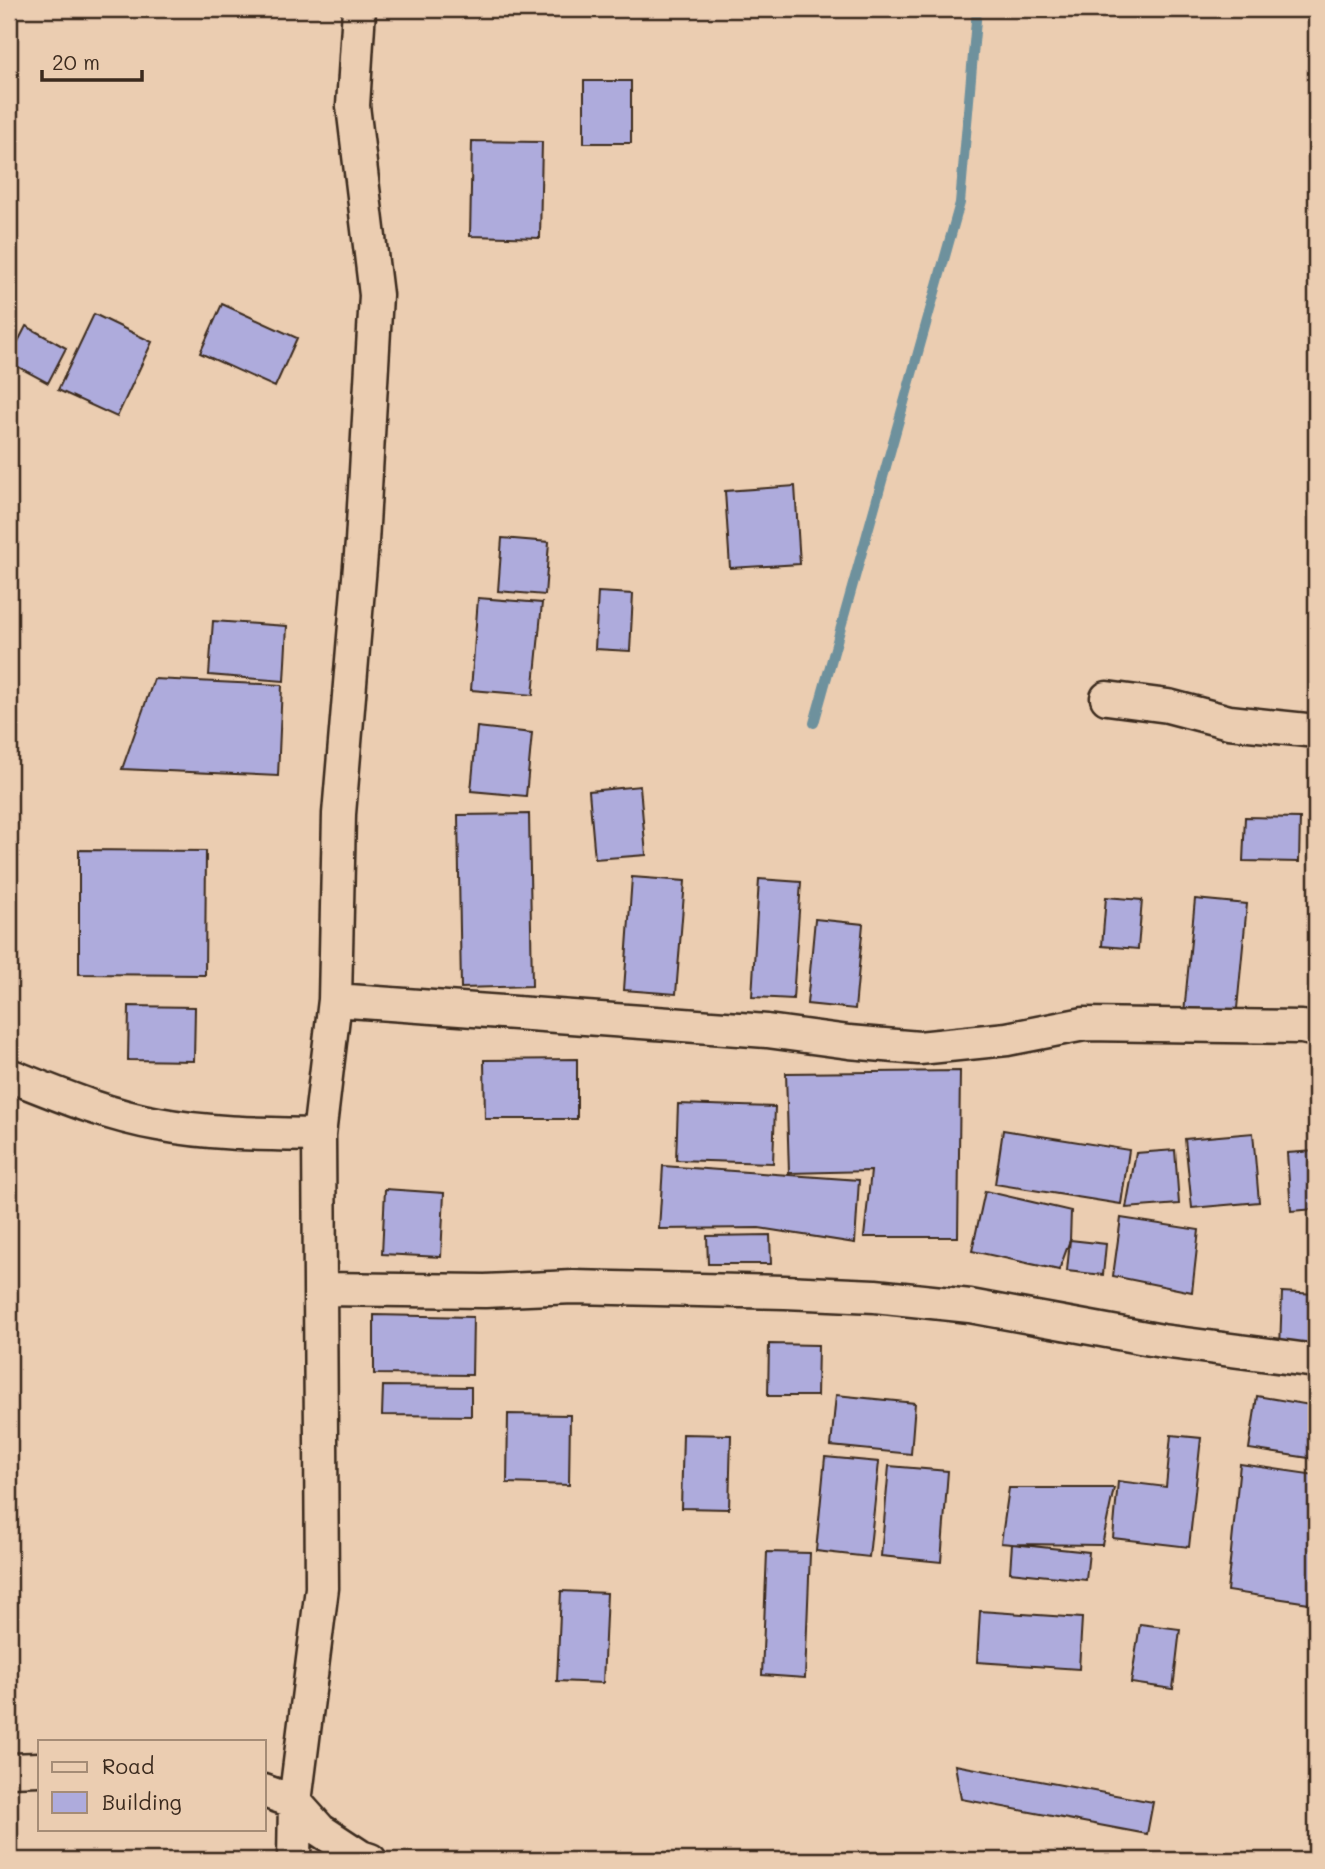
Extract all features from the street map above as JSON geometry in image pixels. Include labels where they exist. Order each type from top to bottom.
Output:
[{"type":"street","points":[[293,1860],[295,1802],[322,1588],[319,1135],[335,1000],[339,814],[362,542],[376,295],[353,106],[359,9]]},
{"type":"street","points":[[1107,698],[1168,706],[1229,722],[1316,731]]},
{"type":"street","points":[[335,1000],[767,1031],[919,1048],[1007,1039],[1084,1024],[1301,1027],[1316,1030]]},
{"type":"street","points":[[9,1075],[81,1104],[157,1124],[231,1133],[319,1135]]},
{"type":"street","points":[[321,1289],[485,1291],[573,1287],[875,1296],[970,1306],[1162,1341],[1316,1362]]},
{"type":"street","points":[[9,1770],[38,1769]]},
{"type":"street","points":[[266,1792],[295,1802],[320,1830],[370,1860]]},
{"type":"building","points":[[584,81],[631,81],[631,143],[584,143]]},
{"type":"building","points":[[472,141],[542,142],[540,238],[470,236]]},
{"type":"building","points":[[222,304],[297,338],[275,387],[200,353]]},
{"type":"building","points":[[94,314],[152,342],[117,417],[58,390]]},
{"type":"building","points":[[26,326],[66,348],[48,383],[9,362]]},
{"type":"building","points":[[795,486],[800,564],[730,568],[725,491]]},
{"type":"building","points":[[502,538],[549,542],[545,595],[498,591]]},
{"type":"building","points":[[598,592],[633,594],[630,651],[595,649]]},
{"type":"building","points":[[478,598],[542,603],[533,695],[471,690]]},
{"type":"building","points":[[213,621],[287,626],[284,681],[209,675]]},
{"type":"building","points":[[154,679],[282,685],[278,776],[122,769]]},
{"type":"building","points":[[477,727],[532,733],[526,796],[471,791]]},
{"type":"building","points":[[640,786],[646,855],[595,859],[589,791]]},
{"type":"building","points":[[529,814],[532,986],[461,988],[458,815]]},
{"type":"building","points":[[1245,817],[1300,818],[1299,862],[1243,861]]},
{"type":"building","points":[[79,850],[206,851],[205,975],[79,974]]},
{"type":"building","points":[[632,877],[685,881],[676,994],[624,990]]},
{"type":"building","points":[[759,879],[801,882],[793,999],[752,997]]},
{"type":"building","points":[[1106,897],[1142,900],[1138,949],[1102,946]]},
{"type":"building","points":[[1195,899],[1247,904],[1236,1019],[1184,1013]]},
{"type":"building","points":[[815,919],[863,924],[855,1009],[807,1004]]},
{"type":"building","points":[[129,1006],[195,1007],[194,1061],[128,1060]]},
{"type":"building","points":[[577,1059],[577,1119],[485,1119],[484,1060]]},
{"type":"building","points":[[960,1071],[958,1237],[864,1237],[871,1171],[789,1173],[786,1073]]},
{"type":"building","points":[[678,1104],[775,1107],[773,1163],[676,1160]]},
{"type":"building","points":[[1003,1130],[1129,1150],[1121,1204],[995,1184]]},
{"type":"building","points":[[1253,1133],[1259,1202],[1192,1208],[1185,1139]]},
{"type":"building","points":[[1175,1150],[1179,1204],[1126,1208],[1136,1153]]},
{"type":"building","points":[[1316,1151],[1316,1209],[1291,1211],[1287,1153]]},
{"type":"building","points":[[663,1166],[859,1180],[855,1243],[759,1228],[659,1229]]},
{"type":"building","points":[[385,1189],[444,1193],[441,1257],[382,1254]]},
{"type":"building","points":[[985,1191],[1071,1211],[1070,1240],[1059,1270],[972,1251]]},
{"type":"building","points":[[1121,1218],[1199,1230],[1192,1292],[1113,1276]]},
{"type":"building","points":[[770,1235],[771,1264],[708,1264],[707,1236]]},
{"type":"building","points":[[1070,1240],[1106,1244],[1103,1275],[1067,1271]]},
{"type":"building","points":[[1282,1292],[1316,1294],[1316,1350],[1280,1349]]},
{"type":"building","points":[[374,1315],[473,1317],[472,1375],[374,1374]]},
{"type":"building","points":[[769,1344],[818,1345],[817,1396],[768,1396]]},
{"type":"building","points":[[383,1386],[471,1387],[471,1416],[382,1415]]},
{"type":"building","points":[[836,1395],[915,1403],[911,1454],[831,1446]]},
{"type":"building","points":[[1257,1396],[1316,1406],[1316,1459],[1249,1449]]},
{"type":"building","points":[[508,1414],[570,1415],[569,1485],[507,1483]]},
{"type":"building","points":[[683,1434],[731,1435],[729,1509],[681,1508]]},
{"type":"building","points":[[1171,1435],[1201,1438],[1189,1547],[1113,1538],[1118,1481],[1166,1487]]},
{"type":"building","points":[[825,1457],[879,1462],[869,1557],[816,1551]]},
{"type":"building","points":[[1240,1464],[1316,1475],[1316,1604],[1227,1591]]},
{"type":"building","points":[[889,1466],[948,1471],[941,1562],[881,1556]]},
{"type":"building","points":[[1009,1488],[1114,1488],[1102,1545],[1001,1543]]},
{"type":"building","points":[[1012,1544],[1089,1552],[1086,1580],[1010,1572]]},
{"type":"building","points":[[767,1552],[810,1553],[805,1678],[762,1675]]},
{"type":"building","points":[[561,1591],[607,1593],[603,1683],[557,1681]]},
{"type":"building","points":[[980,1611],[1082,1618],[1079,1669],[977,1662]]},
{"type":"building","points":[[1140,1624],[1180,1629],[1173,1689],[1131,1683]]},
{"type":"building","points":[[955,1765],[1153,1802],[1147,1834],[961,1799]]},
{"type":"waterway","points":[[814,723],[960,203],[977,9]]}]
